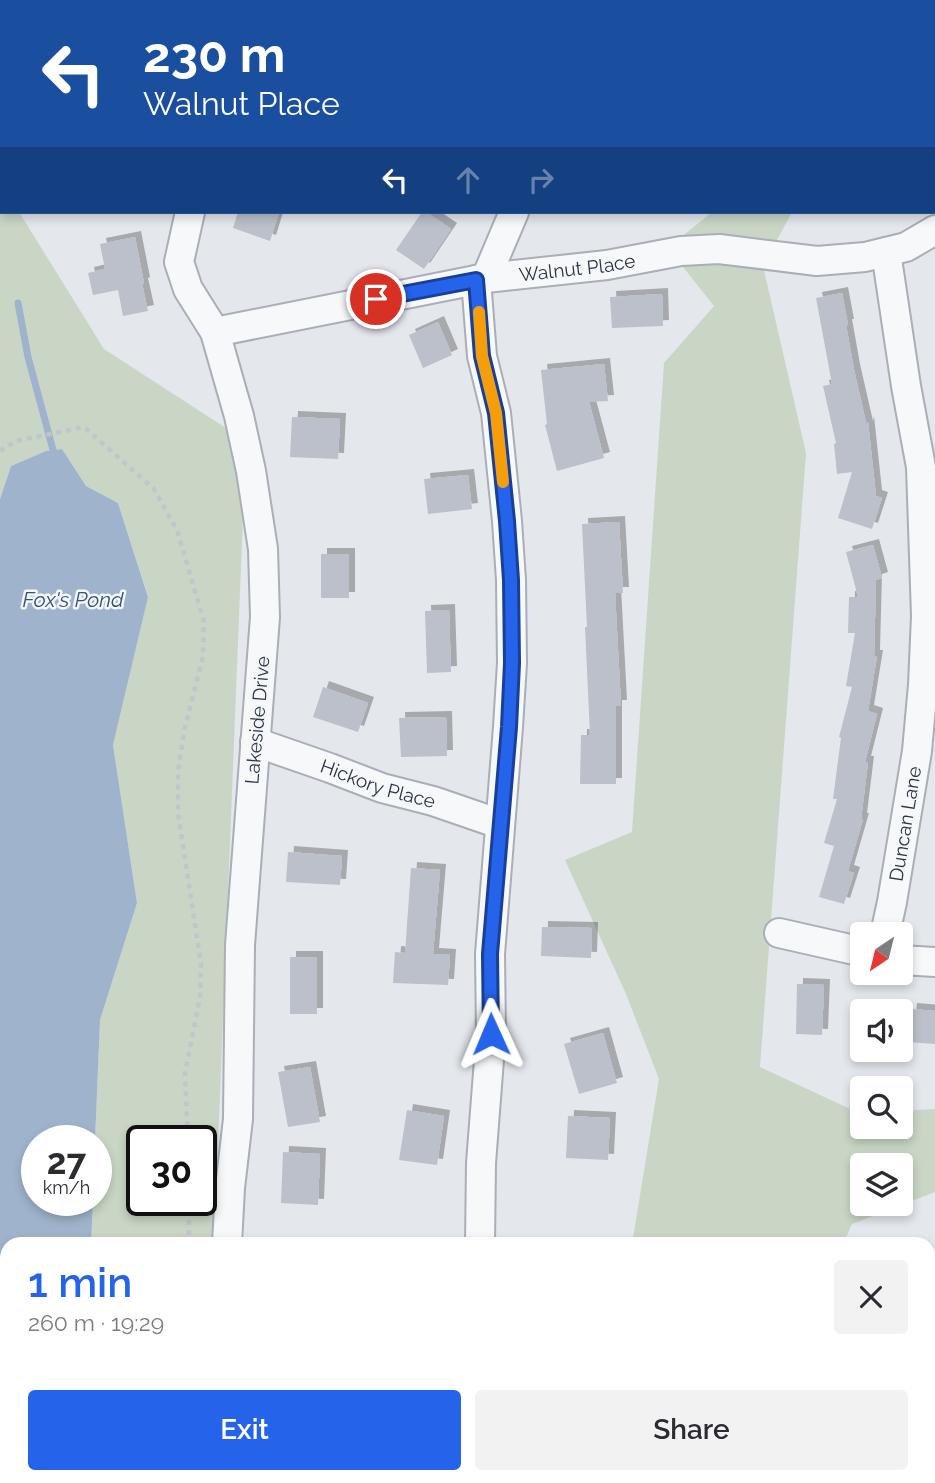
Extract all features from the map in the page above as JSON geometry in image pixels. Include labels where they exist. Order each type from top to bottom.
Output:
[{"type":"street","name":"Lakeside Drive","points":[[190,214],[179,262],[188,289],[215,332],[242,427],[263,549],[265,617],[240,945],[237,1119],[227,1237]]},
{"type":"street","points":[[480,1237],[481,1163],[491,1034],[490,954],[512,663],[507,521],[496,413],[482,356],[481,279],[513,214]]},
{"type":"street","name":"Walnut Place","points":[[215,332],[481,279],[607,265],[681,251],[719,248],[817,261],[865,257],[906,247],[935,230]]},
{"type":"street","name":"Duncan Lane","points":[[886,252],[921,467],[930,613],[918,751],[888,922]]},
{"type":"street","name":"Hickory Place","points":[[255,742],[382,788],[500,824]]},
{"type":"street","points":[[779,933],[850,949]]},
{"type":"street","points":[[914,961],[935,962]]},
{"type":"path","points":[[0,451],[16,442],[84,427],[154,489],[177,530],[204,622],[203,656],[184,732],[178,771],[178,813],[201,964],[200,997],[185,1073],[187,1125]]},
{"type":"path","points":[[189,1216],[189,1237]]},
{"type":"green space","points":[[0,214],[20,214],[104,349],[246,441],[217,1169],[217,1125],[126,1125],[126,1216],[215,1216],[214,1237],[91,1237],[92,1216],[112,1216],[112,1125],[96,1125],[100,1020],[137,903],[113,745],[148,596],[118,503],[86,486],[62,449],[46,451],[11,466],[0,499]]},
{"type":"green space","points":[[710,214],[791,214],[763,266],[806,453],[760,1067],[850,1109],[850,1139],[913,1139],[913,1110],[935,1109],[935,1192],[913,1200],[913,1153],[850,1153],[850,1216],[873,1216],[852,1224],[846,1237],[633,1237],[659,1079],[626,994],[565,860],[632,832],[664,363],[714,306],[668,248]]},
{"type":"water","name":"Fox's Pond","points":[[62,449],[86,486],[118,503],[148,597],[113,745],[137,903],[100,1020],[96,1125],[21,1125],[21,1216],[92,1216],[91,1237],[0,1237],[0,499],[11,466],[46,451]]},
{"type":"building","points":[[237,214],[278,214],[270,241],[233,228]]},
{"type":"building","points":[[421,214],[429,214],[451,229],[424,269],[396,250]]},
{"type":"building","points":[[135,237],[148,311],[123,316],[118,290],[93,295],[88,273],[105,269],[100,244]]},
{"type":"building","points":[[842,293],[854,370],[867,427],[868,422],[876,496],[882,498],[872,529],[838,518],[852,472],[837,474],[836,443],[823,386],[832,384],[816,298]]},
{"type":"building","points":[[662,294],[663,326],[612,328],[610,297]]},
{"type":"building","points":[[438,322],[452,355],[423,368],[409,335]]},
{"type":"building","points":[[604,364],[608,401],[589,402],[604,458],[557,471],[545,425],[541,370]]},
{"type":"building","points":[[292,417],[340,419],[338,459],[290,457]]},
{"type":"building","points":[[468,475],[472,509],[428,514],[424,479]]},
{"type":"building","points":[[619,522],[623,593],[615,593],[621,706],[616,706],[616,784],[580,784],[581,735],[590,735],[582,524]]},
{"type":"building","points":[[873,545],[882,578],[876,580],[874,656],[877,656],[868,711],[877,714],[865,762],[868,762],[863,819],[848,871],[854,873],[844,904],[819,897],[834,846],[824,843],[837,799],[833,799],[839,737],[852,687],[846,686],[855,633],[848,633],[849,597],[858,597],[846,552]]},
{"type":"building","points":[[321,554],[349,554],[349,598],[321,598]]},
{"type":"building","points":[[449,610],[451,672],[427,673],[425,611]]},
{"type":"building","points":[[323,687],[368,703],[358,732],[313,717]]},
{"type":"building","points":[[446,717],[447,756],[401,757],[399,718]]},
{"type":"building","points":[[288,852],[342,856],[340,885],[286,882]]},
{"type":"building","points":[[411,868],[440,870],[433,954],[450,955],[448,985],[393,983],[395,952],[405,953]]},
{"type":"building","points":[[542,927],[592,928],[591,958],[541,956]]},
{"type":"building","points":[[290,957],[317,957],[317,1014],[290,1014]]},
{"type":"building","points":[[797,984],[824,985],[822,1035],[796,1034]]},
{"type":"building","points":[[913,1009],[935,1011],[935,1044],[913,1042]]},
{"type":"building","points":[[603,1033],[617,1083],[579,1094],[564,1044]]},
{"type":"building","points":[[310,1067],[320,1122],[288,1127],[278,1072]]},
{"type":"building","points":[[407,1110],[444,1116],[437,1165],[399,1160]]},
{"type":"building","points":[[568,1116],[610,1118],[608,1160],[566,1158]]},
{"type":"building","points":[[283,1152],[320,1154],[318,1205],[281,1203]]},
{"type":"waterway","points":[[18,303],[28,357],[53,450]]},
{"type":"slow traffic","points":[[479,312],[482,356],[496,413],[503,482]]},
{"type":"route","points":[[376,299],[476,280],[482,356],[496,413],[511,580],[512,663],[490,954],[491,1034]]}]
